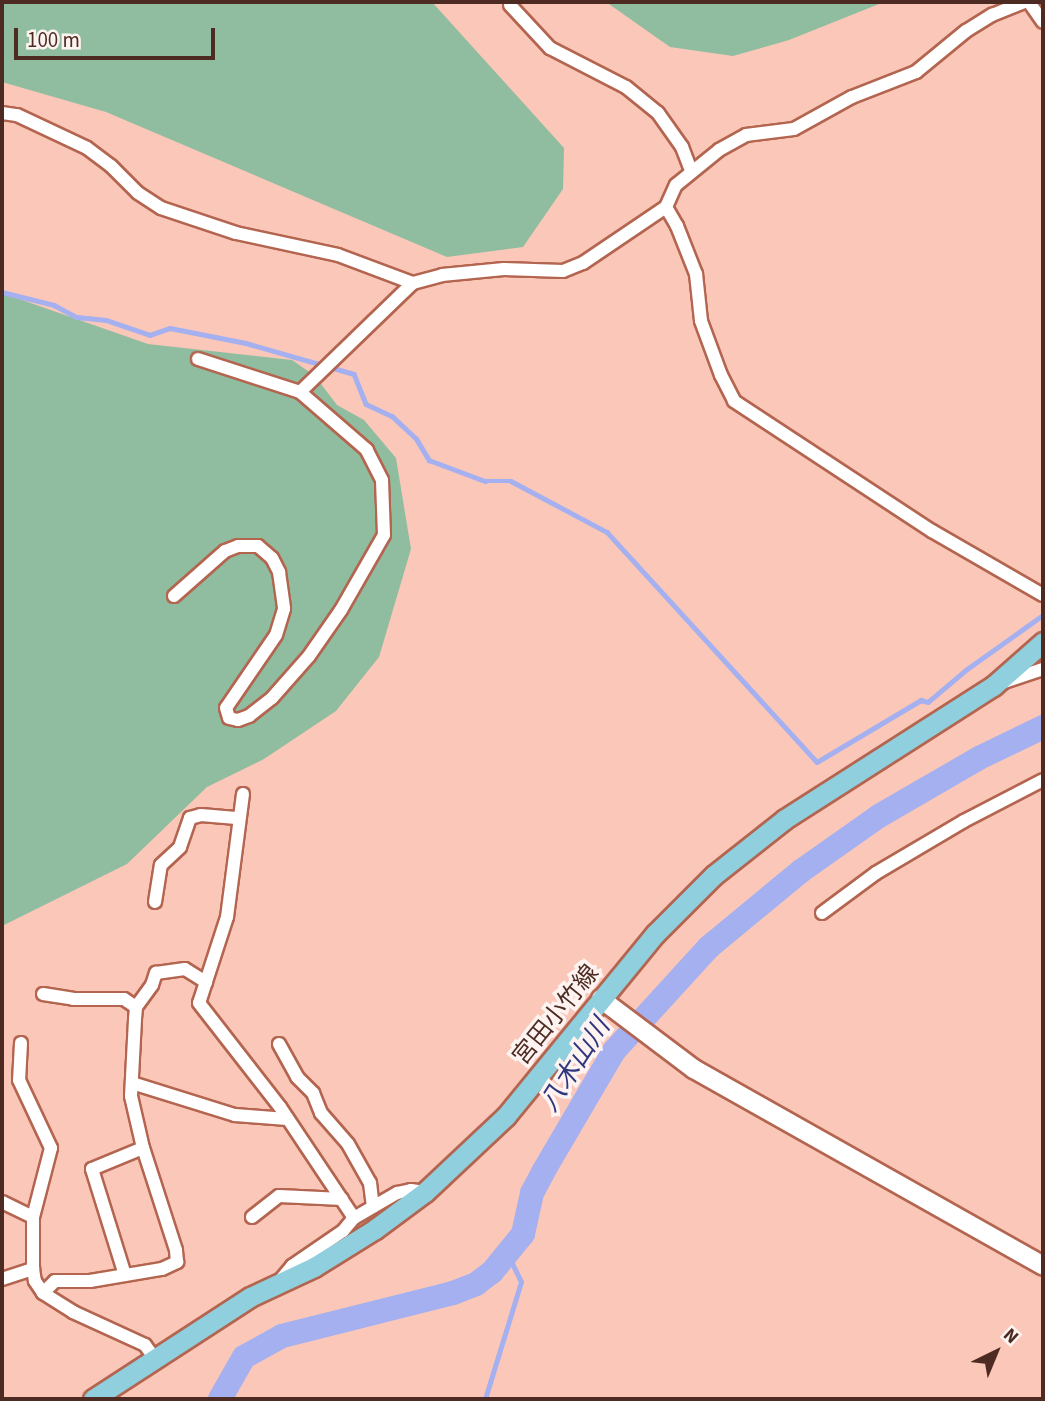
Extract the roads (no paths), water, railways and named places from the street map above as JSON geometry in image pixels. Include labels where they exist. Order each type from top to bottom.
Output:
[{"type":"main road","name":"宮田小竹線","points":[[93,1399],[250,1297],[314,1267],[375,1229],[425,1192],[506,1116],[655,934],[714,874],[785,819],[993,686],[1043,642]]},
{"type":"street","points":[[300,392],[413,283],[442,275],[504,270],[563,271],[583,263],[666,207],[676,185],[691,170],[746,135],[794,129],[852,97],[916,72],[966,31],[992,15],[1027,2],[1043,22]]},
{"type":"street","points":[[510,5],[550,48],[626,87],[658,113],[682,148],[691,170]]},
{"type":"street","points":[[2,113],[17,116],[87,148],[160,208],[236,233],[338,255],[413,283]]},
{"type":"street","points":[[666,207],[677,226],[696,274],[701,321],[720,375],[734,401],[932,531],[1043,595]]},
{"type":"street","points":[[174,596],[225,551],[238,546],[258,546],[272,558],[279,572],[284,609],[276,635],[226,708],[229,718],[239,720],[272,698],[309,656],[341,610],[384,535],[382,480],[367,450],[300,392],[198,359]]},
{"type":"street","points":[[993,686],[1043,669]]},
{"type":"street","points":[[822,912],[876,873],[964,821],[1043,780]]},
{"type":"street","points":[[243,794],[227,917],[200,1003],[288,1119],[354,1218]]},
{"type":"street","points":[[155,902],[161,865],[180,847],[190,818],[201,815],[239,818]]},
{"type":"street","points":[[44,1293],[55,1281],[90,1281],[162,1269],[177,1262],[176,1250],[143,1148],[131,1096],[136,1006],[152,985],[156,973],[185,969],[206,982]]},
{"type":"street","points":[[43,994],[73,999],[124,999],[136,1006]]},
{"type":"street","points":[[601,999],[694,1069],[1043,1266]]},
{"type":"street","points":[[21,1043],[21,1087],[51,1148],[33,1217],[35,1282],[44,1293],[73,1312],[145,1345],[155,1359]]},
{"type":"street","points":[[279,1044],[297,1077],[313,1093],[321,1113],[354,1154],[370,1183],[373,1207]]},
{"type":"street","points":[[132,1083],[235,1115],[288,1119]]},
{"type":"street","points":[[125,1275],[92,1169],[143,1148]]},
{"type":"street","points":[[276,1285],[292,1266],[343,1231],[354,1218],[397,1194],[425,1192]]},
{"type":"street","points":[[252,1217],[279,1196],[342,1199]]},
{"type":"street","points":[[2,1202],[33,1217]]},
{"type":"street","points":[[2,1279],[33,1269]]},
{"type":"waterway","points":[[2,292],[54,305],[77,317],[106,320],[150,335],[170,328],[246,343],[354,374],[366,404],[392,416],[416,438],[429,460],[485,481],[511,481],[607,532],[817,762],[921,700],[928,702],[967,669],[1043,615]]},
{"type":"waterway","name":"八木山川","points":[[220,1399],[244,1357],[282,1336],[453,1293],[476,1284],[492,1272],[523,1234],[532,1193],[614,1051],[709,947],[801,871],[879,816],[979,758],[1043,727]]},
{"type":"waterway","points":[[485,1399],[521,1282],[508,1255]]}]
